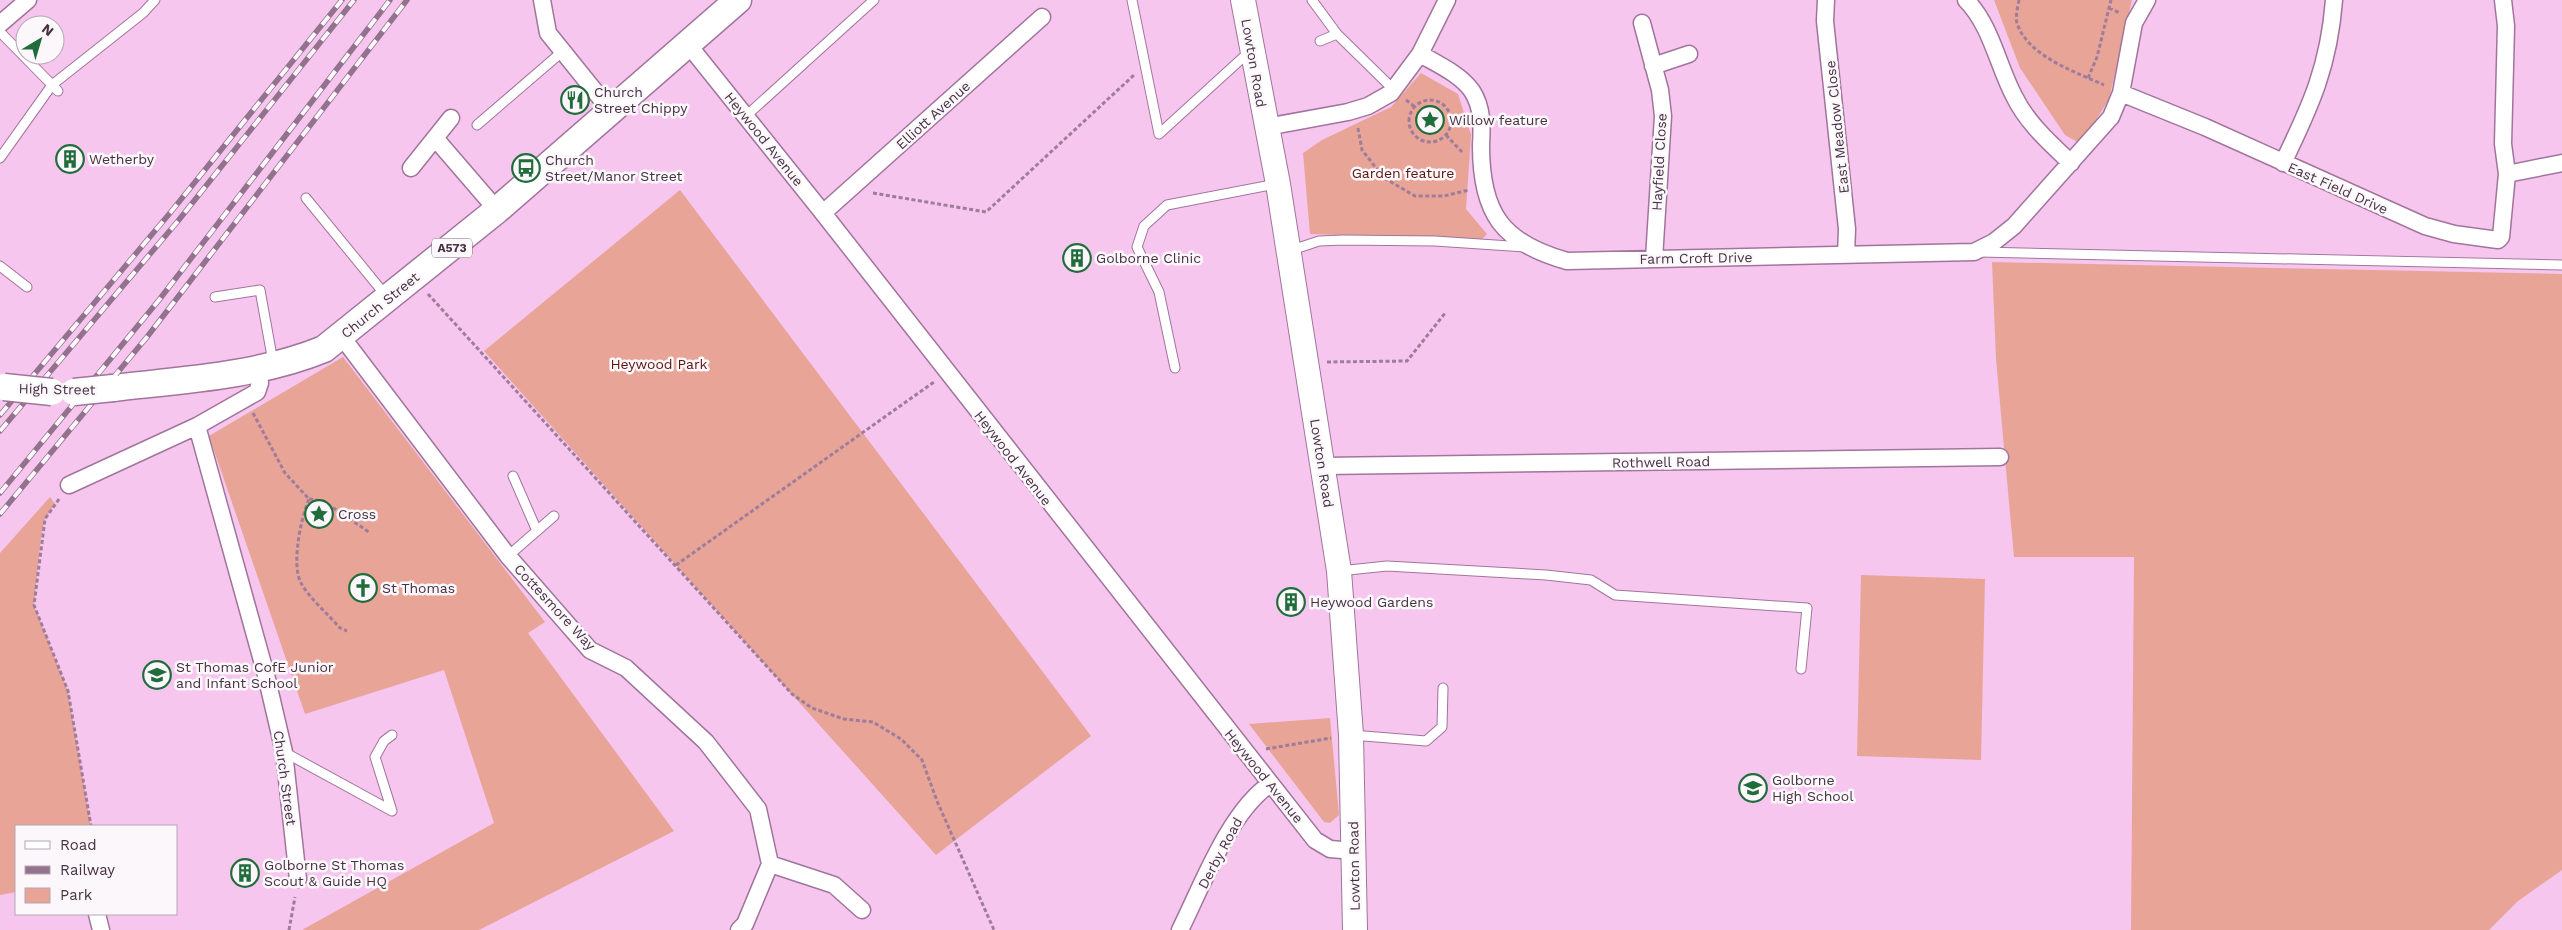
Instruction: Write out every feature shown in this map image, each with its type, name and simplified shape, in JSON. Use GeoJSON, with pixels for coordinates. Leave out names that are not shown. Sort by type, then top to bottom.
{"type":"FeatureCollection","features":[{"type":"Feature","properties":{"kind":"main road","name":"Church Street"},"geometry":{"type":"LineString","coordinates":[[113,388],[266,367],[304,357],[324,349],[342,337],[497,210],[738,0]]}},
{"type":"Feature","properties":{"kind":"main road","name":"Lowton Road"},"geometry":{"type":"LineString","coordinates":[[1243,0],[1278,184],[1339,571],[1352,734],[1355,930]]}},
{"type":"Feature","properties":{"kind":"main road","name":"High Street"},"geometry":{"type":"LineString","coordinates":[[2,387],[63,392],[113,388]]}},
{"type":"Feature","properties":{"kind":"street"},"geometry":{"type":"LineString","coordinates":[[0,24],[28,0]]}},
{"type":"Feature","properties":{"kind":"street"},"geometry":{"type":"LineString","coordinates":[[542,0],[548,33],[610,110]]}},
{"type":"Feature","properties":{"kind":"street"},"geometry":{"type":"LineString","coordinates":[[1266,127],[1368,106],[1394,90],[1420,54],[1448,0]]}},
{"type":"Feature","properties":{"kind":"street","name":"East Meadow Close"},"geometry":{"type":"LineString","coordinates":[[1826,0],[1825,21],[1848,229],[1846,255]]}},
{"type":"Feature","properties":{"kind":"street"},"geometry":{"type":"LineString","coordinates":[[1967,0],[1984,28],[2016,101],[2036,128],[2071,164]]}},
{"type":"Feature","properties":{"kind":"street","name":"Farm Croft Drive"},"geometry":{"type":"LineString","coordinates":[[1420,54],[1463,80],[1472,92],[1479,106],[1482,118],[1483,186],[1496,218],[1505,230],[1527,247],[1567,261],[1974,252],[1994,242],[2014,226],[2111,117],[2121,93],[2134,24],[2147,0]]}},
{"type":"Feature","properties":{"kind":"street"},"geometry":{"type":"LineString","coordinates":[[2283,163],[2323,72],[2331,33],[2334,0]]}},
{"type":"Feature","properties":{"kind":"street","name":"East Field Drive"},"geometry":{"type":"LineString","coordinates":[[2121,93],[2205,127],[2425,226],[2454,234],[2496,241],[2501,237],[2507,174],[2503,144],[2506,26],[2503,0]]}},
{"type":"Feature","properties":{"kind":"street","name":"Elliott Avenue"},"geometry":{"type":"LineString","coordinates":[[823,213],[1042,17]]}},
{"type":"Feature","properties":{"kind":"street","name":"Hayfield Close"},"geometry":{"type":"LineString","coordinates":[[1642,23],[1660,90],[1662,116],[1654,259]]}},
{"type":"Feature","properties":{"kind":"street","name":"Heywood Avenue"},"geometry":{"type":"LineString","coordinates":[[687,44],[823,213],[1315,840],[1330,849],[1354,851]]}},
{"type":"Feature","properties":{"kind":"street"},"geometry":{"type":"LineString","coordinates":[[1653,66],[1689,54]]}},
{"type":"Feature","properties":{"kind":"street"},"geometry":{"type":"LineString","coordinates":[[411,168],[451,118]]}},
{"type":"Feature","properties":{"kind":"street"},"geometry":{"type":"LineString","coordinates":[[435,138],[497,210]]}},
{"type":"Feature","properties":{"kind":"street"},"geometry":{"type":"LineString","coordinates":[[2507,174],[2562,163]]}},
{"type":"Feature","properties":{"kind":"street","name":"Cottesmore Way"},"geometry":{"type":"LineString","coordinates":[[342,337],[508,556],[590,650],[626,668],[706,742],[758,809],[770,864]]}},
{"type":"Feature","properties":{"kind":"street"},"geometry":{"type":"LineString","coordinates":[[69,485],[197,426],[246,399],[259,388],[266,367]]}},
{"type":"Feature","properties":{"kind":"street","name":"Church Street"},"geometry":{"type":"LineString","coordinates":[[197,426],[266,675],[284,752],[298,879]]}},
{"type":"Feature","properties":{"kind":"street","name":"Rothwell Road"},"geometry":{"type":"LineString","coordinates":[[1323,466],[2000,457]]}},
{"type":"Feature","properties":{"kind":"street","name":"Derby Road"},"geometry":{"type":"LineString","coordinates":[[1180,930],[1234,824],[1250,801],[1270,784]]}},
{"type":"Feature","properties":{"kind":"street"},"geometry":{"type":"LineString","coordinates":[[738,930],[745,924],[770,864],[834,885],[862,910]]}},
{"type":"Feature","properties":{"kind":"street"},"geometry":{"type":"LineString","coordinates":[[98,915],[101,930]]}},
{"type":"Feature","properties":{"kind":"lane"},"geometry":{"type":"LineString","coordinates":[[0,158],[55,88],[143,13],[155,0]]}},
{"type":"Feature","properties":{"kind":"lane"},"geometry":{"type":"LineString","coordinates":[[746,116],[874,0]]}},
{"type":"Feature","properties":{"kind":"lane"},"geometry":{"type":"LineString","coordinates":[[1132,0],[1160,134],[1251,50]]}},
{"type":"Feature","properties":{"kind":"lane"},"geometry":{"type":"LineString","coordinates":[[1312,0],[1337,34],[1394,90]]}},
{"type":"Feature","properties":{"kind":"lane"},"geometry":{"type":"LineString","coordinates":[[0,32],[55,88]]}},
{"type":"Feature","properties":{"kind":"lane"},"geometry":{"type":"LineString","coordinates":[[1320,41],[1337,34]]}},
{"type":"Feature","properties":{"kind":"lane"},"geometry":{"type":"LineString","coordinates":[[477,125],[563,52]]}},
{"type":"Feature","properties":{"kind":"lane"},"geometry":{"type":"LineString","coordinates":[[1175,368],[1158,292],[1137,247],[1144,226],[1168,204],[1278,184]]}},
{"type":"Feature","properties":{"kind":"lane"},"geometry":{"type":"LineString","coordinates":[[306,198],[389,299]]}},
{"type":"Feature","properties":{"kind":"lane"},"geometry":{"type":"LineString","coordinates":[[1288,252],[1318,241],[1343,240],[1435,241],[1527,247]]}},
{"type":"Feature","properties":{"kind":"lane"},"geometry":{"type":"LineString","coordinates":[[1974,252],[2562,265]]}},
{"type":"Feature","properties":{"kind":"lane"},"geometry":{"type":"LineString","coordinates":[[0,266],[27,287]]}},
{"type":"Feature","properties":{"kind":"lane"},"geometry":{"type":"LineString","coordinates":[[215,297],[260,290],[266,367]]}},
{"type":"Feature","properties":{"kind":"lane"},"geometry":{"type":"LineString","coordinates":[[513,476],[537,532]]}},
{"type":"Feature","properties":{"kind":"lane"},"geometry":{"type":"LineString","coordinates":[[508,556],[554,516]]}},
{"type":"Feature","properties":{"kind":"lane"},"geometry":{"type":"LineString","coordinates":[[1339,571],[1387,566],[1546,575],[1591,580],[1615,595],[1807,608],[1802,669]]}},
{"type":"Feature","properties":{"kind":"lane"},"geometry":{"type":"LineString","coordinates":[[1352,734],[1426,741],[1442,727],[1443,688]]}},
{"type":"Feature","properties":{"kind":"lane"},"geometry":{"type":"LineString","coordinates":[[284,752],[392,811],[375,757],[384,741],[392,735]]}},
{"type":"Feature","properties":{"kind":"path"},"geometry":{"type":"LineString","coordinates":[[2019,0],[2016,23],[2032,48],[2062,66],[2088,78],[2097,57],[2111,0]]}},
{"type":"Feature","properties":{"kind":"path"},"geometry":{"type":"LineString","coordinates":[[850,189],[986,212],[1145,64]]}},
{"type":"Feature","properties":{"kind":"path"},"geometry":{"type":"LineString","coordinates":[[1431,100],[1445,106],[1451,120],[1446,135],[1434,142],[1428,142],[1415,136],[1411,130],[1410,117],[1417,105],[1431,100]]}},
{"type":"Feature","properties":{"kind":"path"},"geometry":{"type":"LineString","coordinates":[[1354,110],[1362,150],[1384,178],[1415,196],[1444,196],[1483,186]]}},
{"type":"Feature","properties":{"kind":"path"},"geometry":{"type":"LineString","coordinates":[[414,279],[792,694],[812,708],[844,719],[873,722],[901,739],[922,760],[937,801],[994,930]]}},
{"type":"Feature","properties":{"kind":"path"},"geometry":{"type":"LineString","coordinates":[[1306,362],[1407,361],[1446,312]]}},
{"type":"Feature","properties":{"kind":"path"},"geometry":{"type":"LineString","coordinates":[[676,565],[947,373]]}},
{"type":"Feature","properties":{"kind":"path"},"geometry":{"type":"LineString","coordinates":[[246,399],[285,473],[309,499],[323,501],[369,532]]}},
{"type":"Feature","properties":{"kind":"path"},"geometry":{"type":"LineString","coordinates":[[69,485],[45,519],[34,605],[68,691],[91,825]]}},
{"type":"Feature","properties":{"kind":"path"},"geometry":{"type":"LineString","coordinates":[[309,499],[302,514],[298,561],[301,583],[340,628],[348,631]]}},
{"type":"Feature","properties":{"kind":"path"},"geometry":{"type":"LineString","coordinates":[[1245,753],[1352,734]]}},
{"type":"Feature","properties":{"kind":"path"},"geometry":{"type":"LineString","coordinates":[[289,930],[298,879]]}},
{"type":"Feature","properties":{"kind":"green space"},"geometry":{"type":"Polygon","coordinates":[[[1994,0],[2132,0],[2109,99],[2081,144],[2065,135],[2020,68],[1994,0]]]}},
{"type":"Feature","properties":{"kind":"green space","name":"Garden feature"},"geometry":{"type":"Polygon","coordinates":[[[1421,73],[1458,94],[1471,135],[1466,209],[1487,234],[1481,240],[1310,234],[1303,153],[1322,140],[1391,107],[1421,73]]]}},
{"type":"Feature","properties":{"kind":"green space","name":"Heywood Park"},"geometry":{"type":"Polygon","coordinates":[[[680,190],[1091,736],[936,855],[484,351],[680,190]]]}},
{"type":"Feature","properties":{"kind":"green space"},"geometry":{"type":"Polygon","coordinates":[[[1992,262],[2562,274],[2562,870],[2518,901],[2489,930],[2131,930],[2134,557],[2014,557],[1996,359],[1992,262]]]}},
{"type":"Feature","properties":{"kind":"green space"},"geometry":{"type":"Polygon","coordinates":[[[343,357],[545,622],[528,633],[674,831],[479,930],[302,930],[494,823],[444,670],[305,714],[209,436],[343,357]]]}},
{"type":"Feature","properties":{"kind":"green space"},"geometry":{"type":"Polygon","coordinates":[[[50,497],[55,504],[45,519],[41,536],[34,605],[68,691],[91,825],[15,825],[15,892],[0,895],[0,553],[50,497]]]}},
{"type":"Feature","properties":{"kind":"green space"},"geometry":{"type":"Polygon","coordinates":[[[1861,575],[1985,579],[1981,760],[1857,756],[1861,575]]]}},
{"type":"Feature","properties":{"kind":"green space"},"geometry":{"type":"Polygon","coordinates":[[[1330,718],[1339,815],[1330,823],[1324,822],[1249,724],[1330,718]]]}},
{"type":"Feature","properties":{"kind":"railway"},"geometry":{"type":"LineString","coordinates":[[0,415],[170,213],[342,0]]}},
{"type":"Feature","properties":{"kind":"railway"},"geometry":{"type":"LineString","coordinates":[[0,431],[178,221],[354,0]]}},
{"type":"Feature","properties":{"kind":"railway"},"geometry":{"type":"LineString","coordinates":[[0,493],[159,300],[390,0]]}},
{"type":"Feature","properties":{"kind":"railway"},"geometry":{"type":"LineString","coordinates":[[0,514],[147,337],[407,0]]}},
{"type":"Feature","properties":{"kind":"place","name":"Church Street Chippy"},"geometry":{"type":"Point","coordinates":[575,100]}},
{"type":"Feature","properties":{"kind":"place","name":"Willow feature"},"geometry":{"type":"Point","coordinates":[1430,120]}},
{"type":"Feature","properties":{"kind":"place","name":"Wetherby"},"geometry":{"type":"Point","coordinates":[70,159]}},
{"type":"Feature","properties":{"kind":"place","name":"Church Street/Manor Street"},"geometry":{"type":"Point","coordinates":[526,168]}},
{"type":"Feature","properties":{"kind":"place","name":"Golborne Clinic"},"geometry":{"type":"Point","coordinates":[1077,258]}},
{"type":"Feature","properties":{"kind":"place","name":"Cross"},"geometry":{"type":"Point","coordinates":[319,514]}},
{"type":"Feature","properties":{"kind":"place","name":"St Thomas"},"geometry":{"type":"Point","coordinates":[363,588]}},
{"type":"Feature","properties":{"kind":"place","name":"Heywood Gardens"},"geometry":{"type":"Point","coordinates":[1291,602]}},
{"type":"Feature","properties":{"kind":"place","name":"St Thomas CofE Junior and Infant School"},"geometry":{"type":"Point","coordinates":[157,675]}},
{"type":"Feature","properties":{"kind":"place","name":"Golborne High School"},"geometry":{"type":"Point","coordinates":[1753,788]}},
{"type":"Feature","properties":{"kind":"place","name":"Golborne St Thomas Scout & Guide HQ"},"geometry":{"type":"Point","coordinates":[245,873]}}]}
